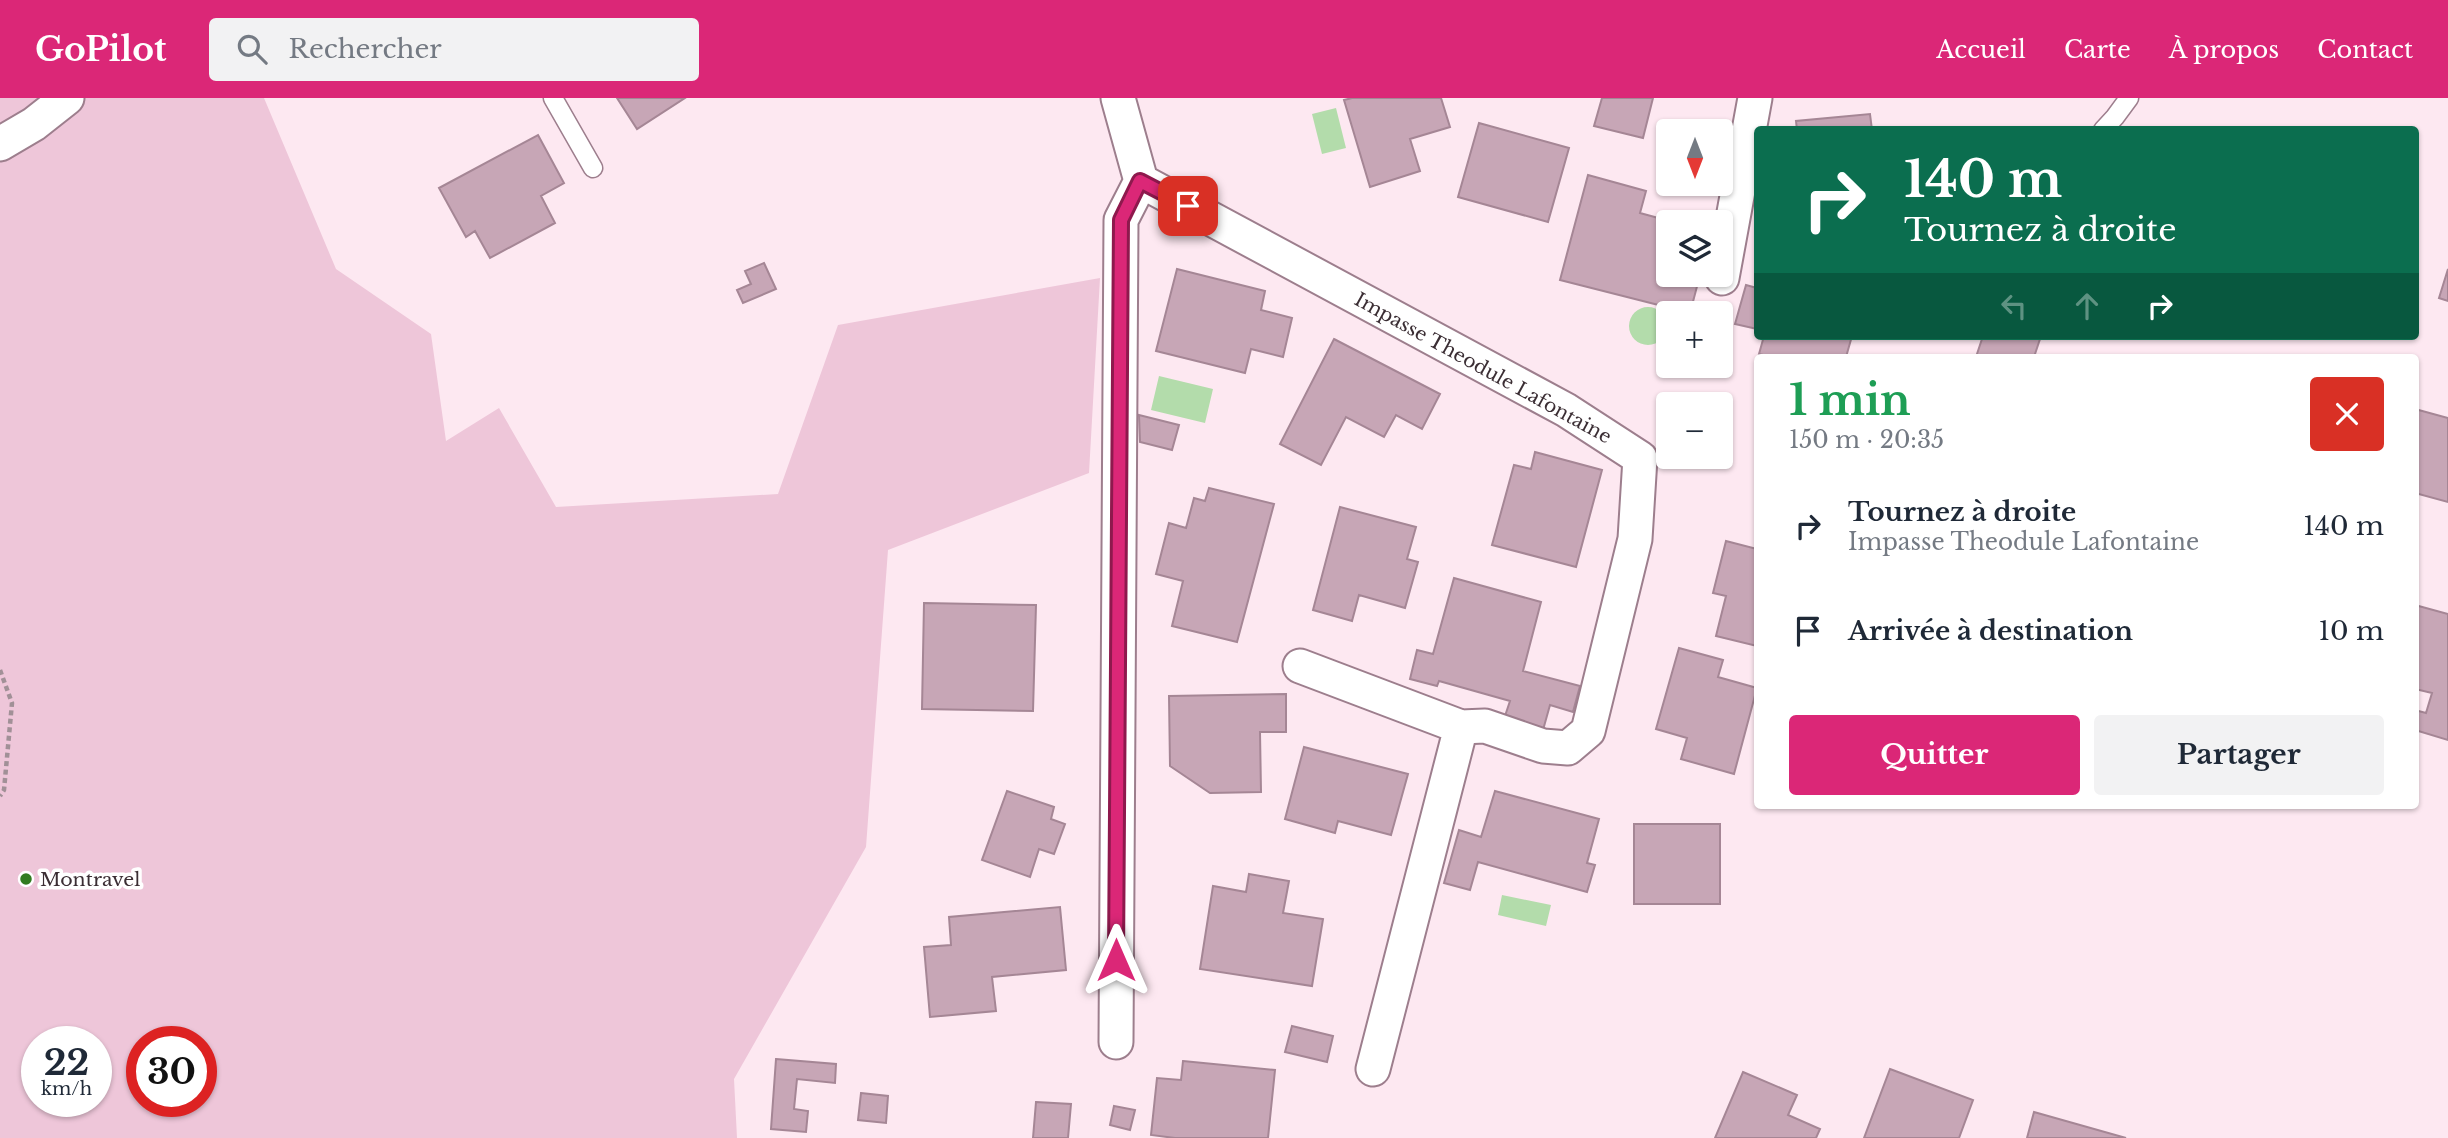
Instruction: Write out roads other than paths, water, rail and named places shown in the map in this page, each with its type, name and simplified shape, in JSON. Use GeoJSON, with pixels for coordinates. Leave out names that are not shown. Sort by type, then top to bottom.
{"type":"FeatureCollection","features":[{"type":"Feature","properties":{"kind":"street"},"geometry":{"type":"LineString","coordinates":[[0,144],[34,124],[67,98]]}},
{"type":"Feature","properties":{"kind":"street"},"geometry":{"type":"LineString","coordinates":[[1116,1042],[1121,220],[1140,181],[1118,98]]}},
{"type":"Feature","properties":{"kind":"street"},"geometry":{"type":"LineString","coordinates":[[1733,218],[1755,98]]}},
{"type":"Feature","properties":{"kind":"street","name":"Impasse Theodule Lafontaine"},"geometry":{"type":"LineString","coordinates":[[1140,181],[1566,410],[1640,458],[1635,539],[1588,731],[1568,748],[1543,746],[1485,726],[1461,727],[1300,666]]}},
{"type":"Feature","properties":{"kind":"street"},"geometry":{"type":"LineString","coordinates":[[1373,1069],[1461,727]]}},
{"type":"Feature","properties":{"kind":"lane"},"geometry":{"type":"LineString","coordinates":[[553,98],[593,168]]}},
{"type":"Feature","properties":{"kind":"lane"},"geometry":{"type":"LineString","coordinates":[[2107,126],[2129,98]]}},
{"type":"Feature","properties":{"kind":"place","name":"Montravel"},"geometry":{"type":"Point","coordinates":[26,879]}}]}
